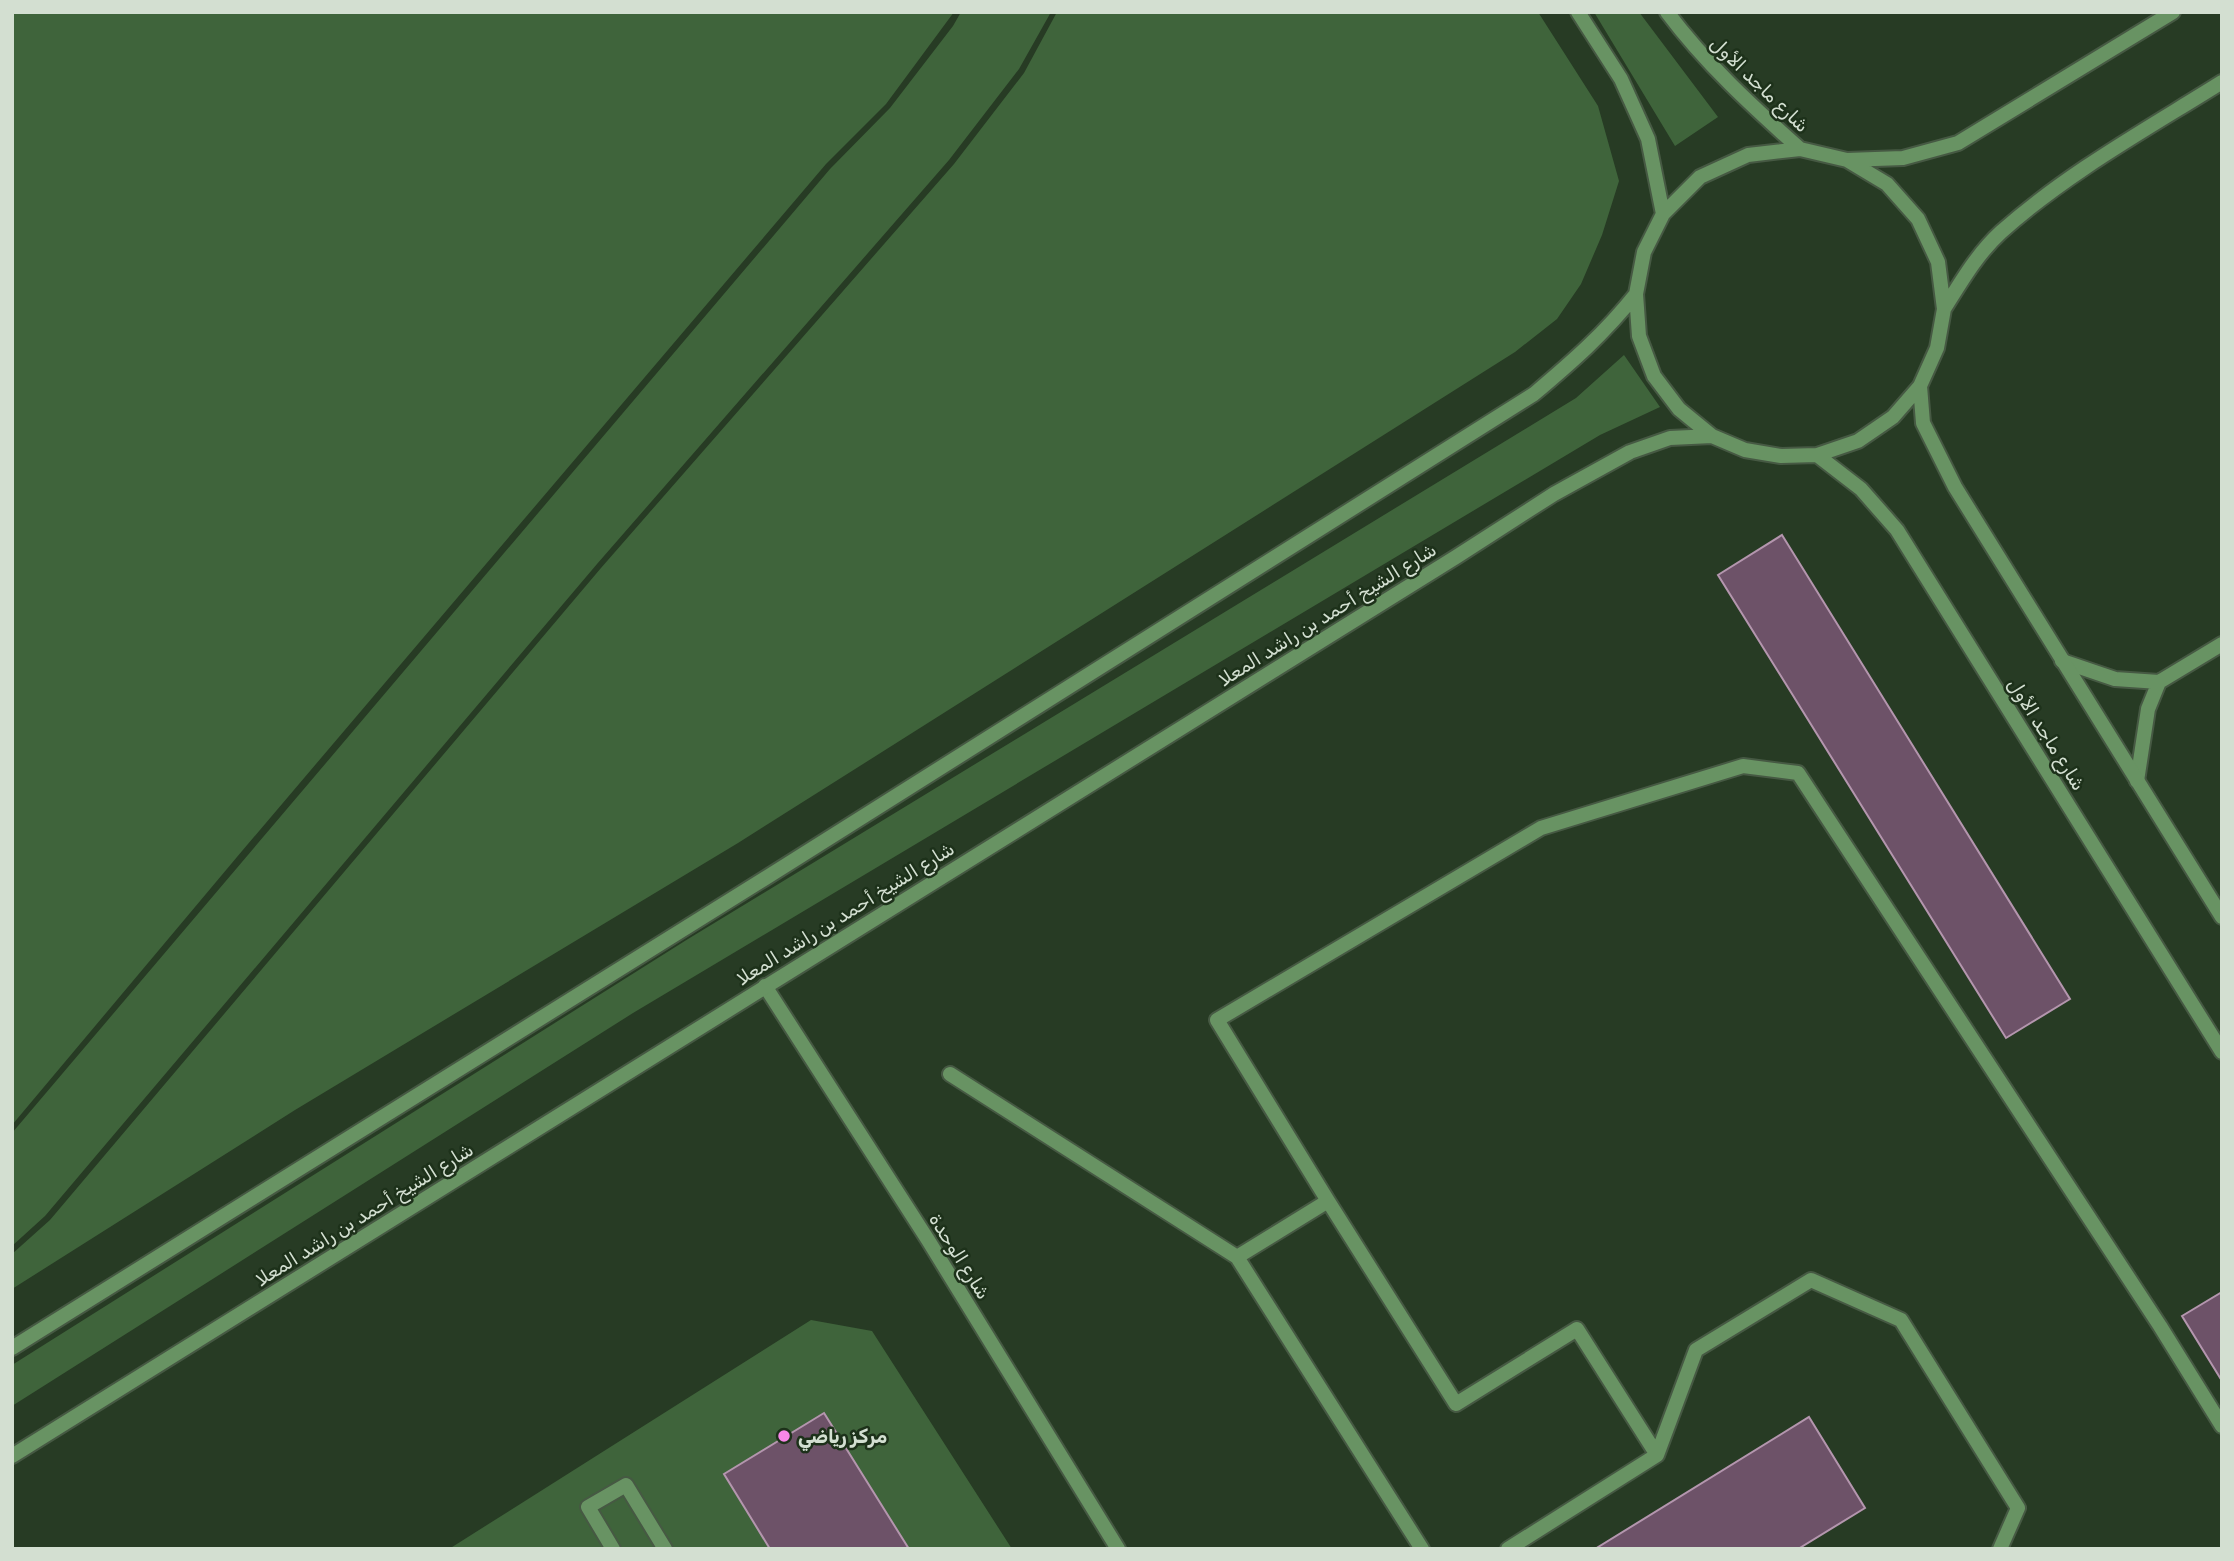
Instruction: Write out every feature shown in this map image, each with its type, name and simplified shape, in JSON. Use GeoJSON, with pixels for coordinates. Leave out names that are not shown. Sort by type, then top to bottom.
{"type":"FeatureCollection","features":[{"type":"Feature","properties":{"kind":"street"},"geometry":{"type":"LineString","coordinates":[[1578,12],[1621,79],[1648,139],[1663,214]]}},
{"type":"Feature","properties":{"kind":"street","name":"شارع ماجد الأول"},"geometry":{"type":"LineString","coordinates":[[1667,12],[1695,49],[1743,99],[1800,149]]}},
{"type":"Feature","properties":{"kind":"street"},"geometry":{"type":"LineString","coordinates":[[1847,160],[1887,184],[1919,219],[1938,262],[1944,309],[1937,348],[1920,386],[1893,418],[1858,441],[1817,455],[1781,456],[1745,450],[1712,436],[1679,409],[1654,376],[1639,336],[1636,294],[1644,252],[1663,214],[1700,177],[1748,155],[1800,149],[1847,160],[1903,158],[1958,143],[2173,12]]}},
{"type":"Feature","properties":{"kind":"street"},"geometry":{"type":"LineString","coordinates":[[1944,309],[1969,268],[2000,233],[2099,158],[2222,82]]}},
{"type":"Feature","properties":{"kind":"street"},"geometry":{"type":"LineString","coordinates":[[12,1348],[1534,394],[1584,352],[1636,294]]}},
{"type":"Feature","properties":{"kind":"street"},"geometry":{"type":"LineString","coordinates":[[1920,386],[1923,423],[1955,487],[2222,917]]}},
{"type":"Feature","properties":{"kind":"street","name":"شارع الشيخ أحمد بن راشد المعلا"},"geometry":{"type":"LineString","coordinates":[[12,1456],[1554,494],[1630,453],[1670,438],[1712,436]]}},
{"type":"Feature","properties":{"kind":"street","name":"شارع ماجد الأول"},"geometry":{"type":"LineString","coordinates":[[1817,455],[1861,489],[1897,530],[2222,1052]]}},
{"type":"Feature","properties":{"kind":"street"},"geometry":{"type":"LineString","coordinates":[[2062,661],[2115,679],[2159,682],[2222,644]]}},
{"type":"Feature","properties":{"kind":"street"},"geometry":{"type":"LineString","coordinates":[[2137,781],[2148,709],[2159,682]]}},
{"type":"Feature","properties":{"kind":"street"},"geometry":{"type":"LineString","coordinates":[[1657,1455],[1577,1329],[1456,1404],[1217,1020],[1541,828],[1743,766],[1798,772],[2160,1326],[2222,1426]]}},
{"type":"Feature","properties":{"kind":"street","name":"شارع الوحدة"},"geometry":{"type":"LineString","coordinates":[[765,986],[943,1264],[1118,1549]]}},
{"type":"Feature","properties":{"kind":"street"},"geometry":{"type":"LineString","coordinates":[[950,1074],[1237,1257],[1422,1549]]}},
{"type":"Feature","properties":{"kind":"street"},"geometry":{"type":"LineString","coordinates":[[1237,1257],[1328,1201]]}},
{"type":"Feature","properties":{"kind":"street"},"geometry":{"type":"LineString","coordinates":[[1508,1549],[1657,1455],[1696,1350],[1811,1280],[1901,1320],[2018,1508],[2000,1549]]}},
{"type":"Feature","properties":{"kind":"street"},"geometry":{"type":"LineString","coordinates":[[613,1549],[587,1507],[626,1485],[665,1549]]}},
{"type":"Feature","properties":{"kind":"green space"},"geometry":{"type":"Polygon","coordinates":[[[12,12],[954,12],[886,104],[826,164],[12,1125],[12,12]]]}},
{"type":"Feature","properties":{"kind":"green space"},"geometry":{"type":"Polygon","coordinates":[[[961,12],[1051,12],[1019,69],[949,160],[597,564],[45,1216],[12,1246],[12,1133],[830,169],[890,108],[961,12]]]}},
{"type":"Feature","properties":{"kind":"green space"},"geometry":{"type":"Polygon","coordinates":[[[1057,12],[1538,12],[1598,106],[1619,181],[1602,235],[1581,284],[1557,319],[1515,352],[738,843],[295,1110],[12,1289],[12,1254],[50,1220],[601,568],[954,164],[1024,73],[1057,12]]]}},
{"type":"Feature","properties":{"kind":"green space"},"geometry":{"type":"Polygon","coordinates":[[[1594,12],[1639,12],[1718,117],[1675,146],[1594,12]]]}},
{"type":"Feature","properties":{"kind":"green space"},"geometry":{"type":"Polygon","coordinates":[[[1624,355],[1660,407],[1600,435],[633,1013],[12,1406],[12,1365],[688,939],[1576,398],[1624,355]]]}},
{"type":"Feature","properties":{"kind":"green space","name":"مركز رياضي"},"geometry":{"type":"Polygon","coordinates":[[[811,1320],[872,1331],[1012,1549],[449,1549],[811,1320]]]}},
{"type":"Feature","properties":{"kind":"building"},"geometry":{"type":"Polygon","coordinates":[[[1782,535],[2070,999],[2006,1038],[1718,575],[1782,535]]]}},
{"type":"Feature","properties":{"kind":"building"},"geometry":{"type":"Polygon","coordinates":[[[2222,1292],[2222,1381],[2182,1316],[2222,1292]]]}},
{"type":"Feature","properties":{"kind":"building"},"geometry":{"type":"Polygon","coordinates":[[[824,1413],[909,1549],[770,1549],[724,1474],[824,1413]]]}},
{"type":"Feature","properties":{"kind":"building"},"geometry":{"type":"Polygon","coordinates":[[[1809,1417],[1865,1508],[1798,1549],[1595,1549],[1809,1417]]]}},
{"type":"Feature","properties":{"kind":"place","name":"مركز رياضي"},"geometry":{"type":"Point","coordinates":[784,1436]}}]}
